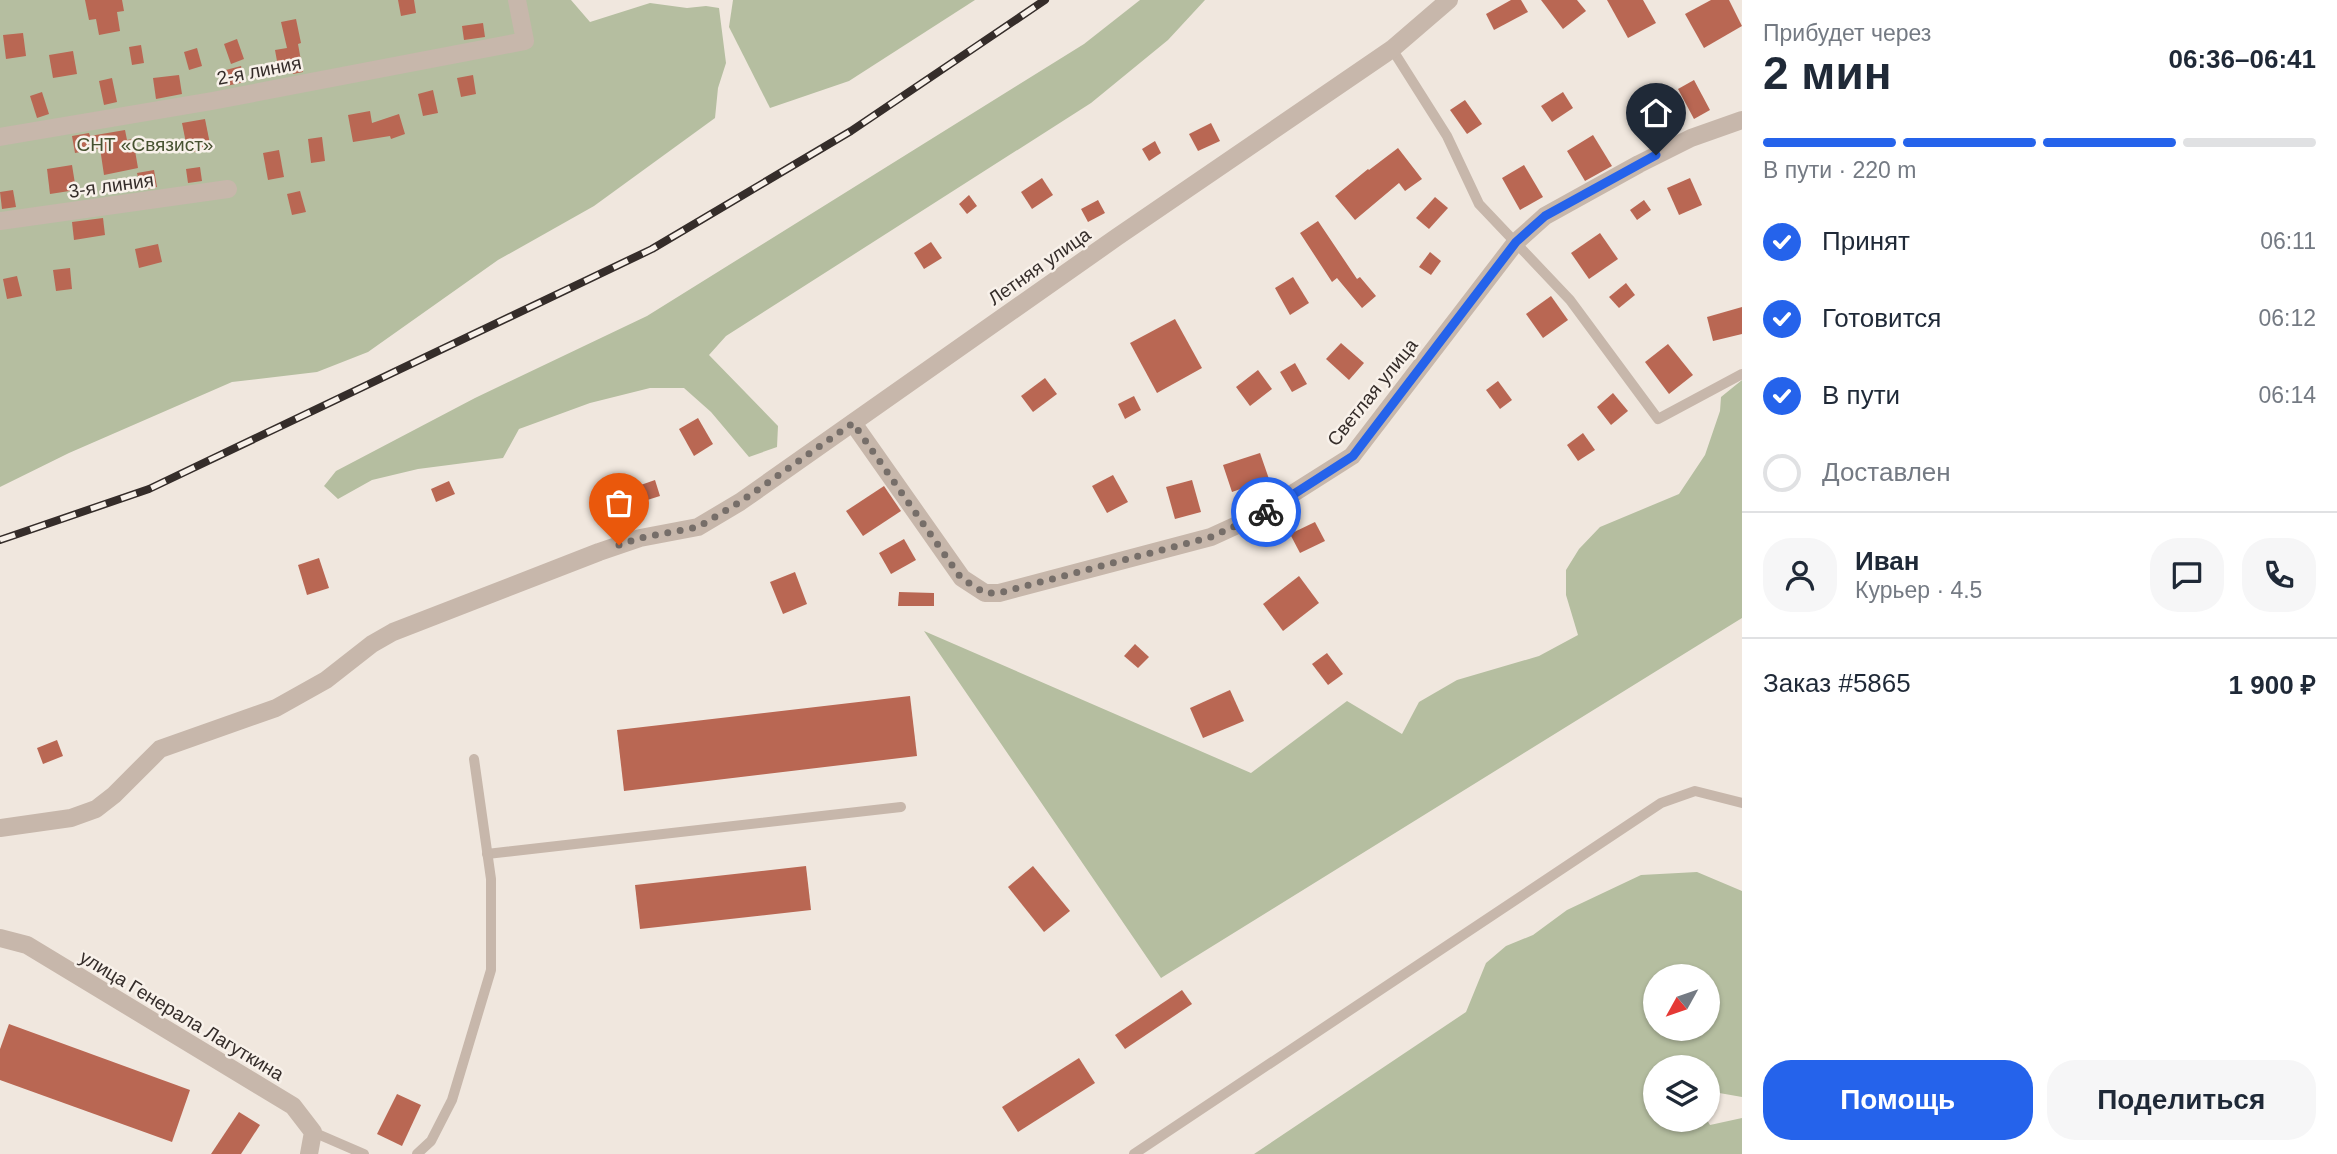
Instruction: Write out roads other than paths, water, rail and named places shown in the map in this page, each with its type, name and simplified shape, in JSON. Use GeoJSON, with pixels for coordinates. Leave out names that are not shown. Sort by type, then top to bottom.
{"type":"FeatureCollection","features":[{"type":"Feature","properties":{"kind":"street","name":"2-я линия"},"geometry":{"type":"LineString","coordinates":[[0,137],[212,101],[525,41],[517,0]]}},
{"type":"Feature","properties":{"kind":"street","name":"Летняя улица"},"geometry":{"type":"LineString","coordinates":[[0,828],[71,818],[96,809],[114,796],[160,749],[276,708],[326,680],[372,644],[394,632],[599,552],[640,538],[698,527],[740,502],[1117,237],[1392,49],[1449,0]]}},
{"type":"Feature","properties":{"kind":"street","name":"Светлая улица"},"geometry":{"type":"LineString","coordinates":[[853,423],[961,578],[985,593],[999,593],[1211,537],[1259,515],[1353,456],[1516,242],[1545,216],[1691,138],[1742,120]]}},
{"type":"Feature","properties":{"kind":"street","name":"3-я линия"},"geometry":{"type":"LineString","coordinates":[[0,221],[228,189]]}},
{"type":"Feature","properties":{"kind":"street","name":"улица Генерала Лагуткина"},"geometry":{"type":"LineString","coordinates":[[0,938],[27,945],[293,1107],[313,1132]]}},
{"type":"Feature","properties":{"kind":"street"},"geometry":{"type":"LineString","coordinates":[[309,1154],[313,1132]]}},
{"type":"Feature","properties":{"kind":"lane"},"geometry":{"type":"LineString","coordinates":[[1392,49],[1447,136],[1479,204],[1570,300],[1658,419],[1742,374]]}},
{"type":"Feature","properties":{"kind":"lane"},"geometry":{"type":"LineString","coordinates":[[417,1154],[431,1140],[452,1100],[491,970],[491,879],[474,759]]}},
{"type":"Feature","properties":{"kind":"lane"},"geometry":{"type":"LineString","coordinates":[[1134,1154],[1661,803],[1695,791],[1742,803]]}},
{"type":"Feature","properties":{"kind":"lane"},"geometry":{"type":"LineString","coordinates":[[487,854],[901,807]]}},
{"type":"Feature","properties":{"kind":"lane"},"geometry":{"type":"LineString","coordinates":[[313,1132],[364,1154]]}},
{"type":"Feature","properties":{"kind":"railway"},"geometry":{"type":"LineString","coordinates":[[0,540],[149,489],[652,249],[851,131],[1045,0]]}},
{"type":"Feature","properties":{"kind":"park label","name":"СНТ «Связист»"},"geometry":{"type":"Point","coordinates":[145,144]}}]}
